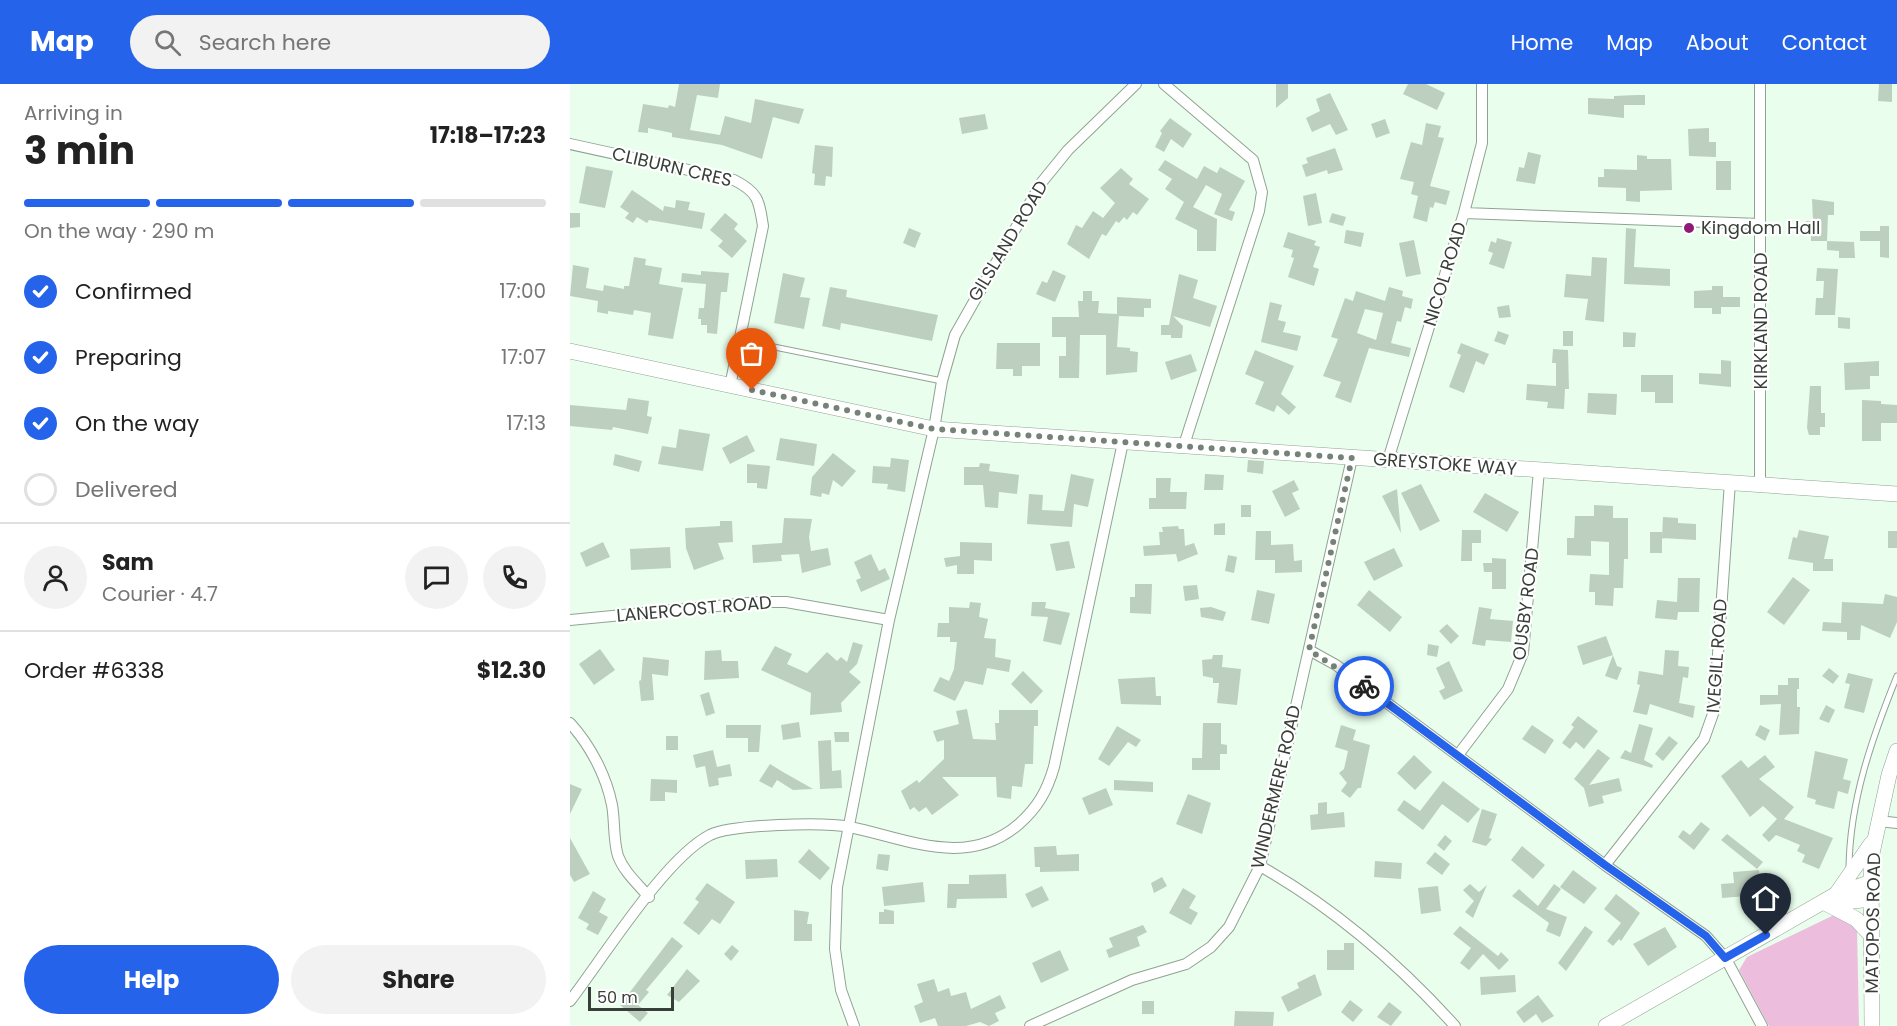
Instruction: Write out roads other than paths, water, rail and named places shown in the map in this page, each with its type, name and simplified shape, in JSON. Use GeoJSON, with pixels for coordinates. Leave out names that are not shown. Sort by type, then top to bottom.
{"type":"FeatureCollection","features":[{"type":"Feature","properties":{"kind":"street","name":"GILSLAND ROAD"},"geometry":{"type":"LineString","coordinates":[[854,1026],[841,990],[835,949],[834,918],[848,827],[889,620],[934,429],[942,381],[955,335],[966,311],[1042,182],[1068,150],[1136,84]]}},
{"type":"Feature","properties":{"kind":"street"},"geometry":{"type":"LineString","coordinates":[[1164,84],[1253,160],[1262,192],[1259,210],[1184,445]]}},
{"type":"Feature","properties":{"kind":"street","name":"NICOL ROAD"},"geometry":{"type":"LineString","coordinates":[[1388,460],[1464,213],[1482,143],[1482,84]]}},
{"type":"Feature","properties":{"kind":"street","name":"KIRKLAND ROAD"},"geometry":{"type":"LineString","coordinates":[[1760,84],[1760,485]]}},
{"type":"Feature","properties":{"kind":"street","name":"CLIBURN CRES"},"geometry":{"type":"LineString","coordinates":[[570,144],[734,180],[749,188],[760,201],[763,226],[730,386]]}},
{"type":"Feature","properties":{"kind":"street"},"geometry":{"type":"LineString","coordinates":[[1464,213],[1760,224]]}},
{"type":"Feature","properties":{"kind":"street","name":"GREYSTOKE WAY"},"geometry":{"type":"LineString","coordinates":[[570,351],[934,429],[1897,494]]}},
{"type":"Feature","properties":{"kind":"street"},"geometry":{"type":"LineString","coordinates":[[570,1001],[682,854],[705,838],[726,829],[741,826],[848,827],[916,845],[952,848],[980,846],[997,840],[1014,828],[1041,801],[1054,767],[1123,442]]}},
{"type":"Feature","properties":{"kind":"street","name":"WINDERMERE ROAD"},"geometry":{"type":"LineString","coordinates":[[1030,1026],[1132,980],[1186,964],[1211,947],[1229,927],[1260,866],[1352,458]]}},
{"type":"Feature","properties":{"kind":"street","name":"OUSBY ROAD"},"geometry":{"type":"LineString","coordinates":[[1458,755],[1508,689],[1523,653],[1539,470]]}},
{"type":"Feature","properties":{"kind":"street","name":"IVEGILL ROAD"},"geometry":{"type":"LineString","coordinates":[[1605,865],[1704,739],[1711,726],[1714,711],[1730,482]]}},
{"type":"Feature","properties":{"kind":"street","name":"LANERCOST ROAD"},"geometry":{"type":"LineString","coordinates":[[570,620],[759,602],[786,602],[889,620]]}},
{"type":"Feature","properties":{"kind":"street"},"geometry":{"type":"LineString","coordinates":[[1309,650],[1336,665],[1605,865],[1706,936],[1725,958],[1762,1026]]}},
{"type":"Feature","properties":{"kind":"street"},"geometry":{"type":"LineString","coordinates":[[570,723],[591,750],[602,774],[611,802],[619,857],[627,873],[649,897]]}},
{"type":"Feature","properties":{"kind":"street","name":"MATOPOS ROAD"},"geometry":{"type":"LineString","coordinates":[[1872,1026],[1871,882],[1877,829],[1893,776],[1897,751]]}},
{"type":"Feature","properties":{"kind":"street"},"geometry":{"type":"LineString","coordinates":[[1838,896],[1877,829],[1897,823]]}},
{"type":"Feature","properties":{"kind":"street"},"geometry":{"type":"LineString","coordinates":[[1260,866],[1298,888],[1363,935],[1455,1026]]}},
{"type":"Feature","properties":{"kind":"street"},"geometry":{"type":"LineString","coordinates":[[1606,1026],[1838,896],[1871,882]]}},
{"type":"Feature","properties":{"kind":"street"},"geometry":{"type":"LineString","coordinates":[[1838,896],[1870,899]]}},
{"type":"Feature","properties":{"kind":"street"},"geometry":{"type":"LineString","coordinates":[[1838,896],[1871,935]]}},
{"type":"Feature","properties":{"kind":"lane"},"geometry":{"type":"LineString","coordinates":[[740,340],[942,381]]}},
{"type":"Feature","properties":{"kind":"lane"},"geometry":{"type":"LineString","coordinates":[[1838,896],[1855,803],[1866,758],[1897,676]]}},
{"type":"Feature","properties":{"kind":"place","name":"Kingdom Hall"},"geometry":{"type":"Point","coordinates":[1689,228]}}]}
